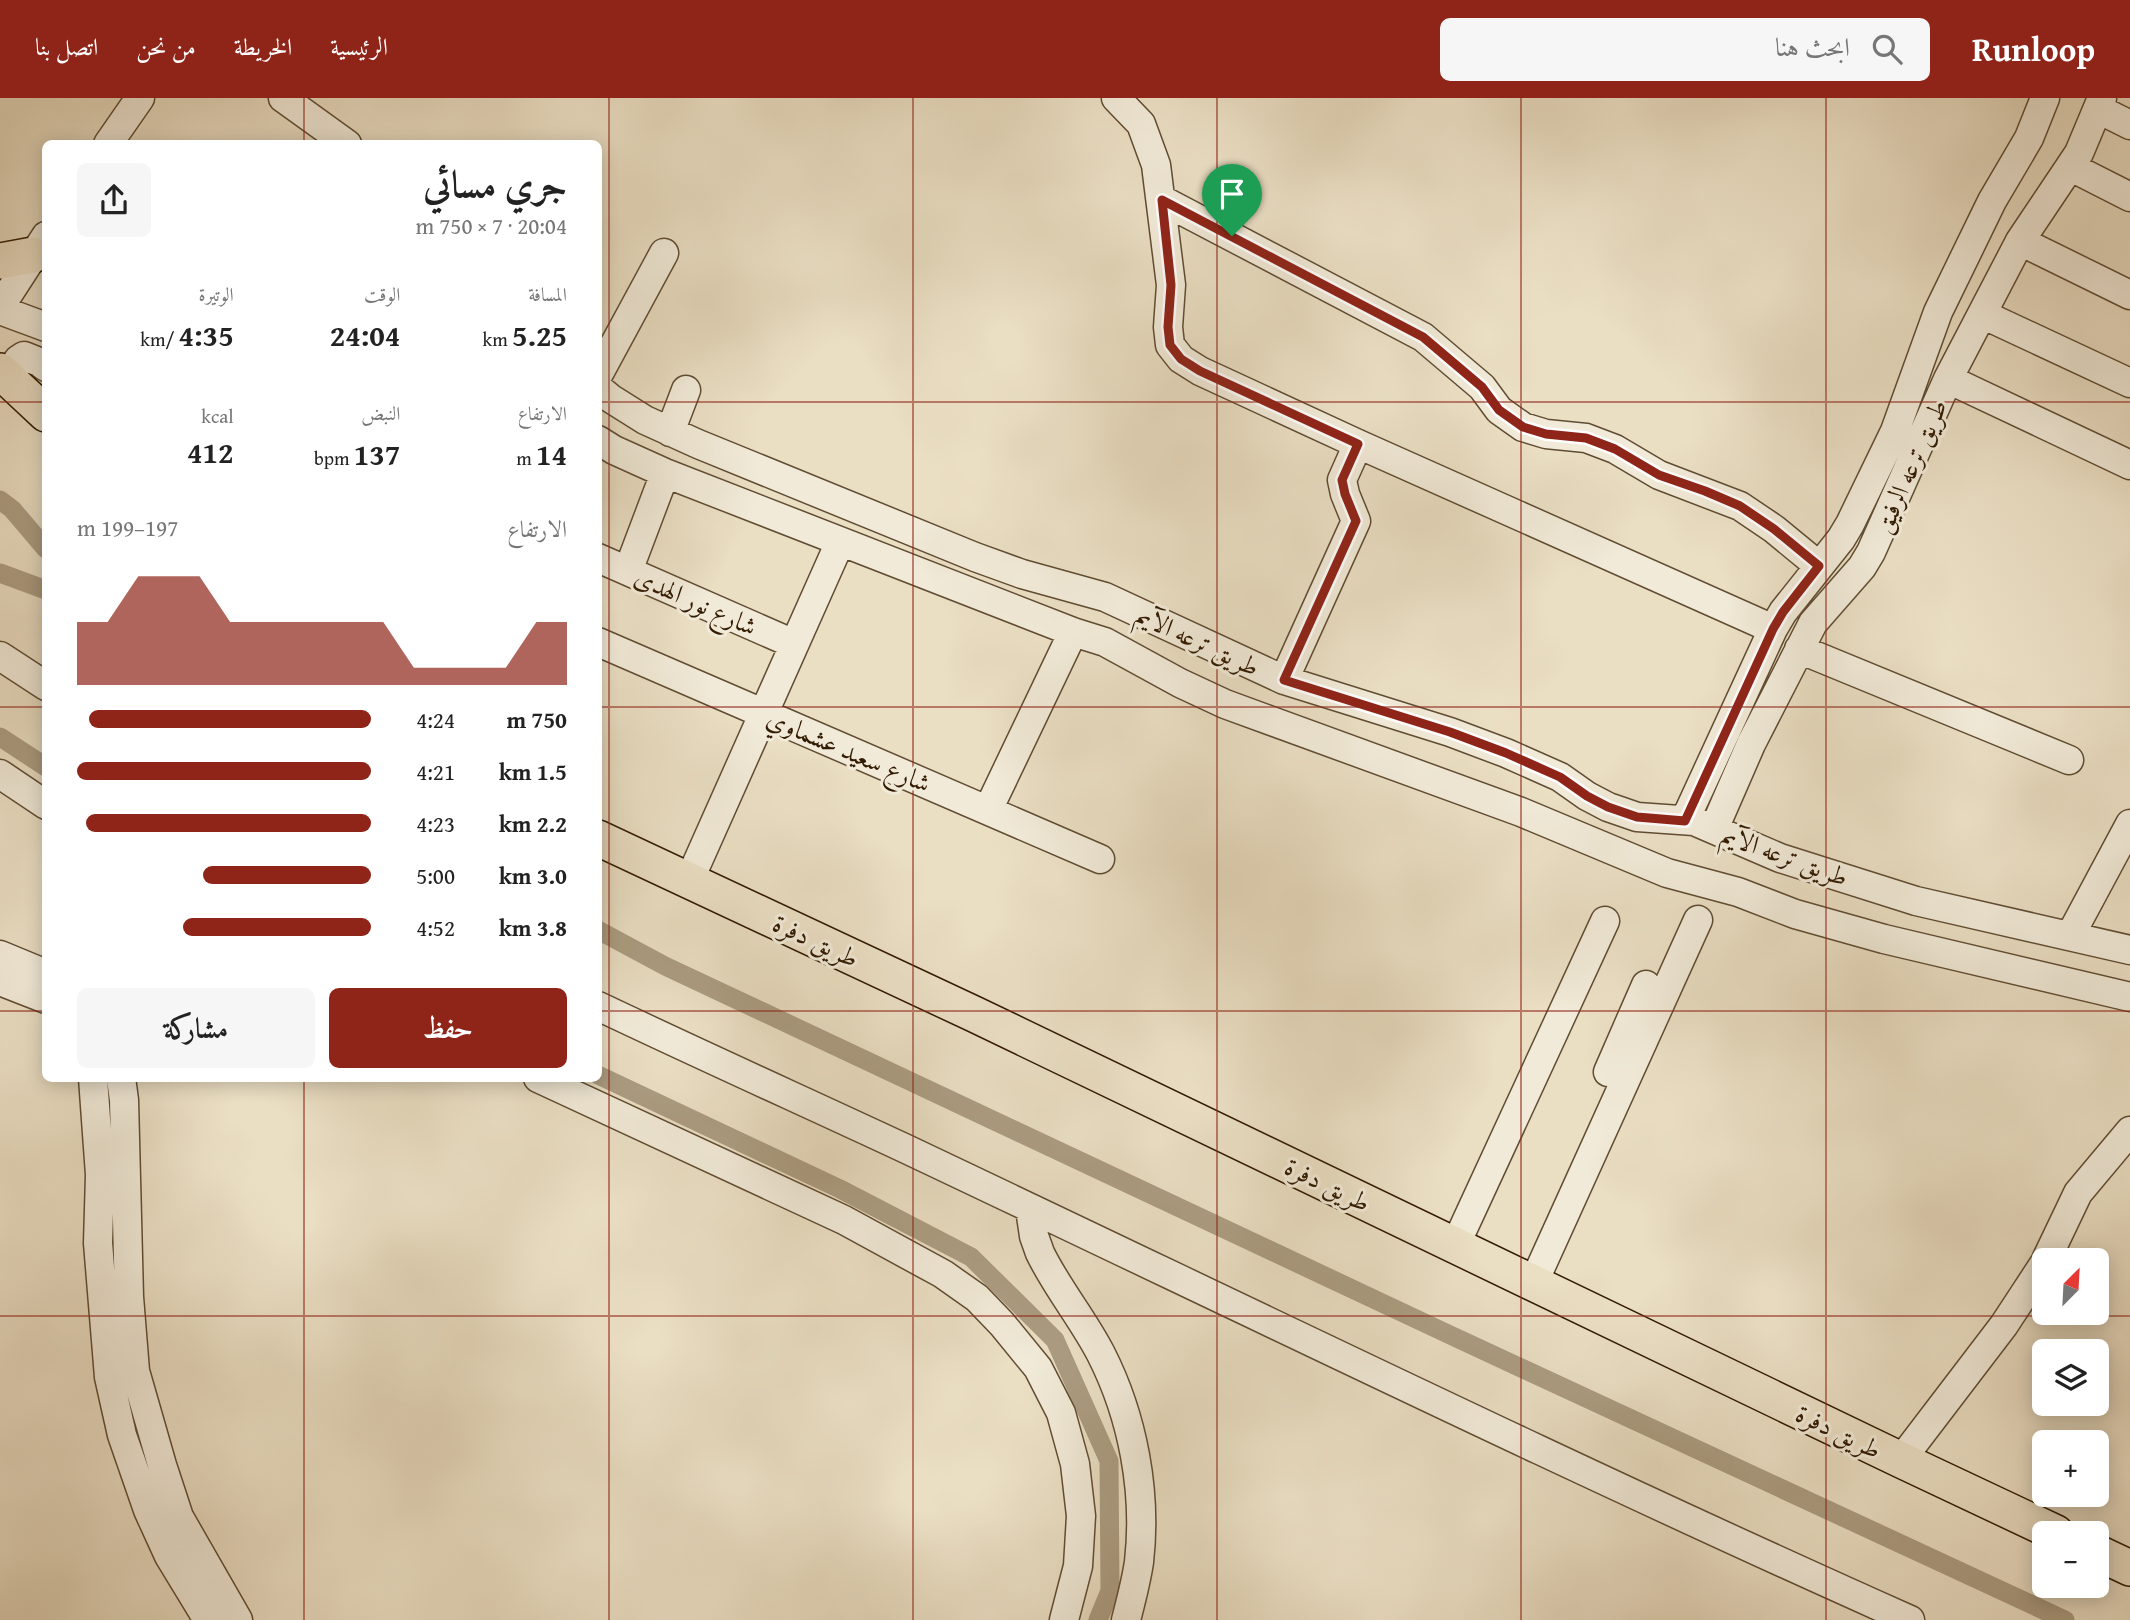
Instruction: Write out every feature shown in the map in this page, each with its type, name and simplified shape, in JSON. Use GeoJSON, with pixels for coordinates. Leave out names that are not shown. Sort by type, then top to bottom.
{"type":"FeatureCollection","features":[{"type":"Feature","properties":{"kind":"main road"},"geometry":{"type":"LineString","coordinates":[[4,375],[41,398]]}},
{"type":"Feature","properties":{"kind":"main road","name":"طريق دفرة"},"geometry":{"type":"LineString","coordinates":[[602,840],[974,1014],[2032,1522]]}},
{"type":"Feature","properties":{"kind":"main road"},"geometry":{"type":"LineString","coordinates":[[2109,1558],[2130,1568]]}},
{"type":"Feature","properties":{"kind":"street"},"geometry":{"type":"LineString","coordinates":[[113,140],[140,98]]}},
{"type":"Feature","properties":{"kind":"street"},"geometry":{"type":"LineString","coordinates":[[283,98],[338,140]]}},
{"type":"Feature","properties":{"kind":"street"},"geometry":{"type":"LineString","coordinates":[[1116,98],[1141,124],[1156,165],[1171,285],[1170,345],[1181,359],[1200,371],[1358,444],[1773,629]]}},
{"type":"Feature","properties":{"kind":"street","name":"طريق ترعه الرفيق"},"geometry":{"type":"LineString","coordinates":[[1685,821],[1773,629],[1850,524],[1895,431],[1938,312],[1992,201],[2029,138],[2045,98]]}},
{"type":"Feature","properties":{"kind":"street"},"geometry":{"type":"LineString","coordinates":[[2100,104],[2130,125]]}},
{"type":"Feature","properties":{"kind":"street","name":"طريق ترعه الرفيق"},"geometry":{"type":"LineString","coordinates":[[1714,829],[1751,744],[1799,649],[1813,623],[1867,560],[1948,379],[2020,242],[2071,167],[2100,104]]}},
{"type":"Feature","properties":{"kind":"street"},"geometry":{"type":"LineString","coordinates":[[2071,167],[2130,197]]}},
{"type":"Feature","properties":{"kind":"street"},"geometry":{"type":"LineString","coordinates":[[1162,200],[1423,337],[1482,387],[1499,410],[1523,427],[1546,434],[1586,438],[1615,449],[1659,475],[1740,506],[1774,529],[1819,566]]}},
{"type":"Feature","properties":{"kind":"street"},"geometry":{"type":"LineString","coordinates":[[2020,242],[2130,295]]}},
{"type":"Feature","properties":{"kind":"street"},"geometry":{"type":"LineString","coordinates":[[26,251],[0,308],[42,325]]}},
{"type":"Feature","properties":{"kind":"street"},"geometry":{"type":"LineString","coordinates":[[602,368],[664,253]]}},
{"type":"Feature","properties":{"kind":"street"},"geometry":{"type":"LineString","coordinates":[[1982,314],[2130,383]]}},
{"type":"Feature","properties":{"kind":"street"},"geometry":{"type":"LineString","coordinates":[[4,375],[24,356],[42,364]]}},
{"type":"Feature","properties":{"kind":"street"},"geometry":{"type":"LineString","coordinates":[[1948,379],[2130,465]]}},
{"type":"Feature","properties":{"kind":"street"},"geometry":{"type":"LineString","coordinates":[[670,432],[686,390]]}},
{"type":"Feature","properties":{"kind":"street","name":"طريق ترعه الآيم"},"geometry":{"type":"LineString","coordinates":[[602,391],[670,432],[975,557],[1022,574],[1105,597],[1284,680],[1450,732],[1495,749],[1560,777],[1587,796],[1616,810],[1637,817],[1694,821],[1780,858],[1916,901],[2130,949]]}},
{"type":"Feature","properties":{"kind":"street","name":"طريق ترعه الآيم"},"geometry":{"type":"LineString","coordinates":[[602,442],[665,474],[1105,642],[1225,704],[1521,812],[1667,873],[1738,892],[1795,914],[1884,940],[2130,997]]}},
{"type":"Feature","properties":{"kind":"street"},"geometry":{"type":"LineString","coordinates":[[1284,680],[1356,521],[1342,480],[1358,444]]}},
{"type":"Feature","properties":{"kind":"street"},"geometry":{"type":"LineString","coordinates":[[628,571],[665,474]]}},
{"type":"Feature","properties":{"kind":"street"},"geometry":{"type":"LineString","coordinates":[[689,881],[840,542]]}},
{"type":"Feature","properties":{"kind":"street","name":"شارع نور الهدى"},"geometry":{"type":"LineString","coordinates":[[602,560],[794,644]]}},
{"type":"Feature","properties":{"kind":"street"},"geometry":{"type":"LineString","coordinates":[[988,810],[1073,632]]}},
{"type":"Feature","properties":{"kind":"street","name":"شارع سعيد عشماوي"},"geometry":{"type":"LineString","coordinates":[[602,644],[1100,859]]}},
{"type":"Feature","properties":{"kind":"street"},"geometry":{"type":"LineString","coordinates":[[1799,649],[2069,760]]}},
{"type":"Feature","properties":{"kind":"street"},"geometry":{"type":"LineString","coordinates":[[0,656],[42,683]]}},
{"type":"Feature","properties":{"kind":"street"},"geometry":{"type":"LineString","coordinates":[[0,774],[42,803]]}},
{"type":"Feature","properties":{"kind":"street"},"geometry":{"type":"LineString","coordinates":[[2070,936],[2130,824]]}},
{"type":"Feature","properties":{"kind":"street"},"geometry":{"type":"LineString","coordinates":[[1527,1280],[1698,920]]}},
{"type":"Feature","properties":{"kind":"street"},"geometry":{"type":"LineString","coordinates":[[1455,1246],[1605,921]]}},
{"type":"Feature","properties":{"kind":"street"},"geometry":{"type":"LineString","coordinates":[[0,955],[42,972]]}},
{"type":"Feature","properties":{"kind":"street"},"geometry":{"type":"LineString","coordinates":[[0,981],[42,997]]}},
{"type":"Feature","properties":{"kind":"street"},"geometry":{"type":"LineString","coordinates":[[1527,1280],[1646,985]]}},
{"type":"Feature","properties":{"kind":"street"},"geometry":{"type":"LineString","coordinates":[[602,1008],[1512,1438],[1910,1620]]}},
{"type":"Feature","properties":{"kind":"street"},"geometry":{"type":"LineString","coordinates":[[93,1082],[100,1175],[98,1243],[109,1377],[122,1435],[148,1510],[169,1556],[208,1620]]}},
{"type":"Feature","properties":{"kind":"street"},"geometry":{"type":"LineString","coordinates":[[122,1082],[129,1297],[135,1371],[179,1517],[238,1620]]}},
{"type":"Feature","properties":{"kind":"street"},"geometry":{"type":"LineString","coordinates":[[547,1082],[844,1220],[943,1274],[977,1298],[1003,1324],[1038,1368],[1056,1402],[1075,1464],[1081,1517],[1078,1566],[1064,1620]]}},
{"type":"Feature","properties":{"kind":"street"},"geometry":{"type":"LineString","coordinates":[[2052,1248],[2078,1193],[2130,1132]]}},
{"type":"Feature","properties":{"kind":"street"},"geometry":{"type":"LineString","coordinates":[[1030,1209],[1040,1253],[1101,1355],[1120,1396],[1128,1424],[1140,1494],[1140,1529],[1139,1562],[1126,1620]]}},
{"type":"Feature","properties":{"kind":"street"},"geometry":{"type":"LineString","coordinates":[[1900,1460],[2004,1325],[2032,1282]]}},
{"type":"Feature","properties":{"kind":"waterway"},"geometry":{"type":"LineString","coordinates":[[0,500],[12,509],[42,544]]}},
{"type":"Feature","properties":{"kind":"waterway"},"geometry":{"type":"LineString","coordinates":[[0,573],[42,589]]}},
{"type":"Feature","properties":{"kind":"waterway"},"geometry":{"type":"LineString","coordinates":[[0,737],[42,764]]}},
{"type":"Feature","properties":{"kind":"waterway"},"geometry":{"type":"LineString","coordinates":[[602,932],[665,966],[2065,1620]]}},
{"type":"Feature","properties":{"kind":"waterway"},"geometry":{"type":"LineString","coordinates":[[602,1077],[840,1189],[971,1257],[1055,1340],[1109,1461],[1110,1591],[1098,1620]]}},
{"type":"Feature","properties":{"kind":"route"},"geometry":{"type":"LineString","coordinates":[[1162,200],[1232,236],[1431,342],[1482,387],[1499,410],[1523,427],[1546,434],[1586,438],[1615,449],[1659,475],[1740,506],[1774,529],[1819,566],[1773,629],[1685,821],[1637,817],[1608,807],[1560,777],[1506,753],[1450,732],[1284,680],[1356,521],[1342,480],[1358,444],[1200,371],[1181,359],[1170,345],[1168,327],[1171,285],[1162,200]]}}]}
